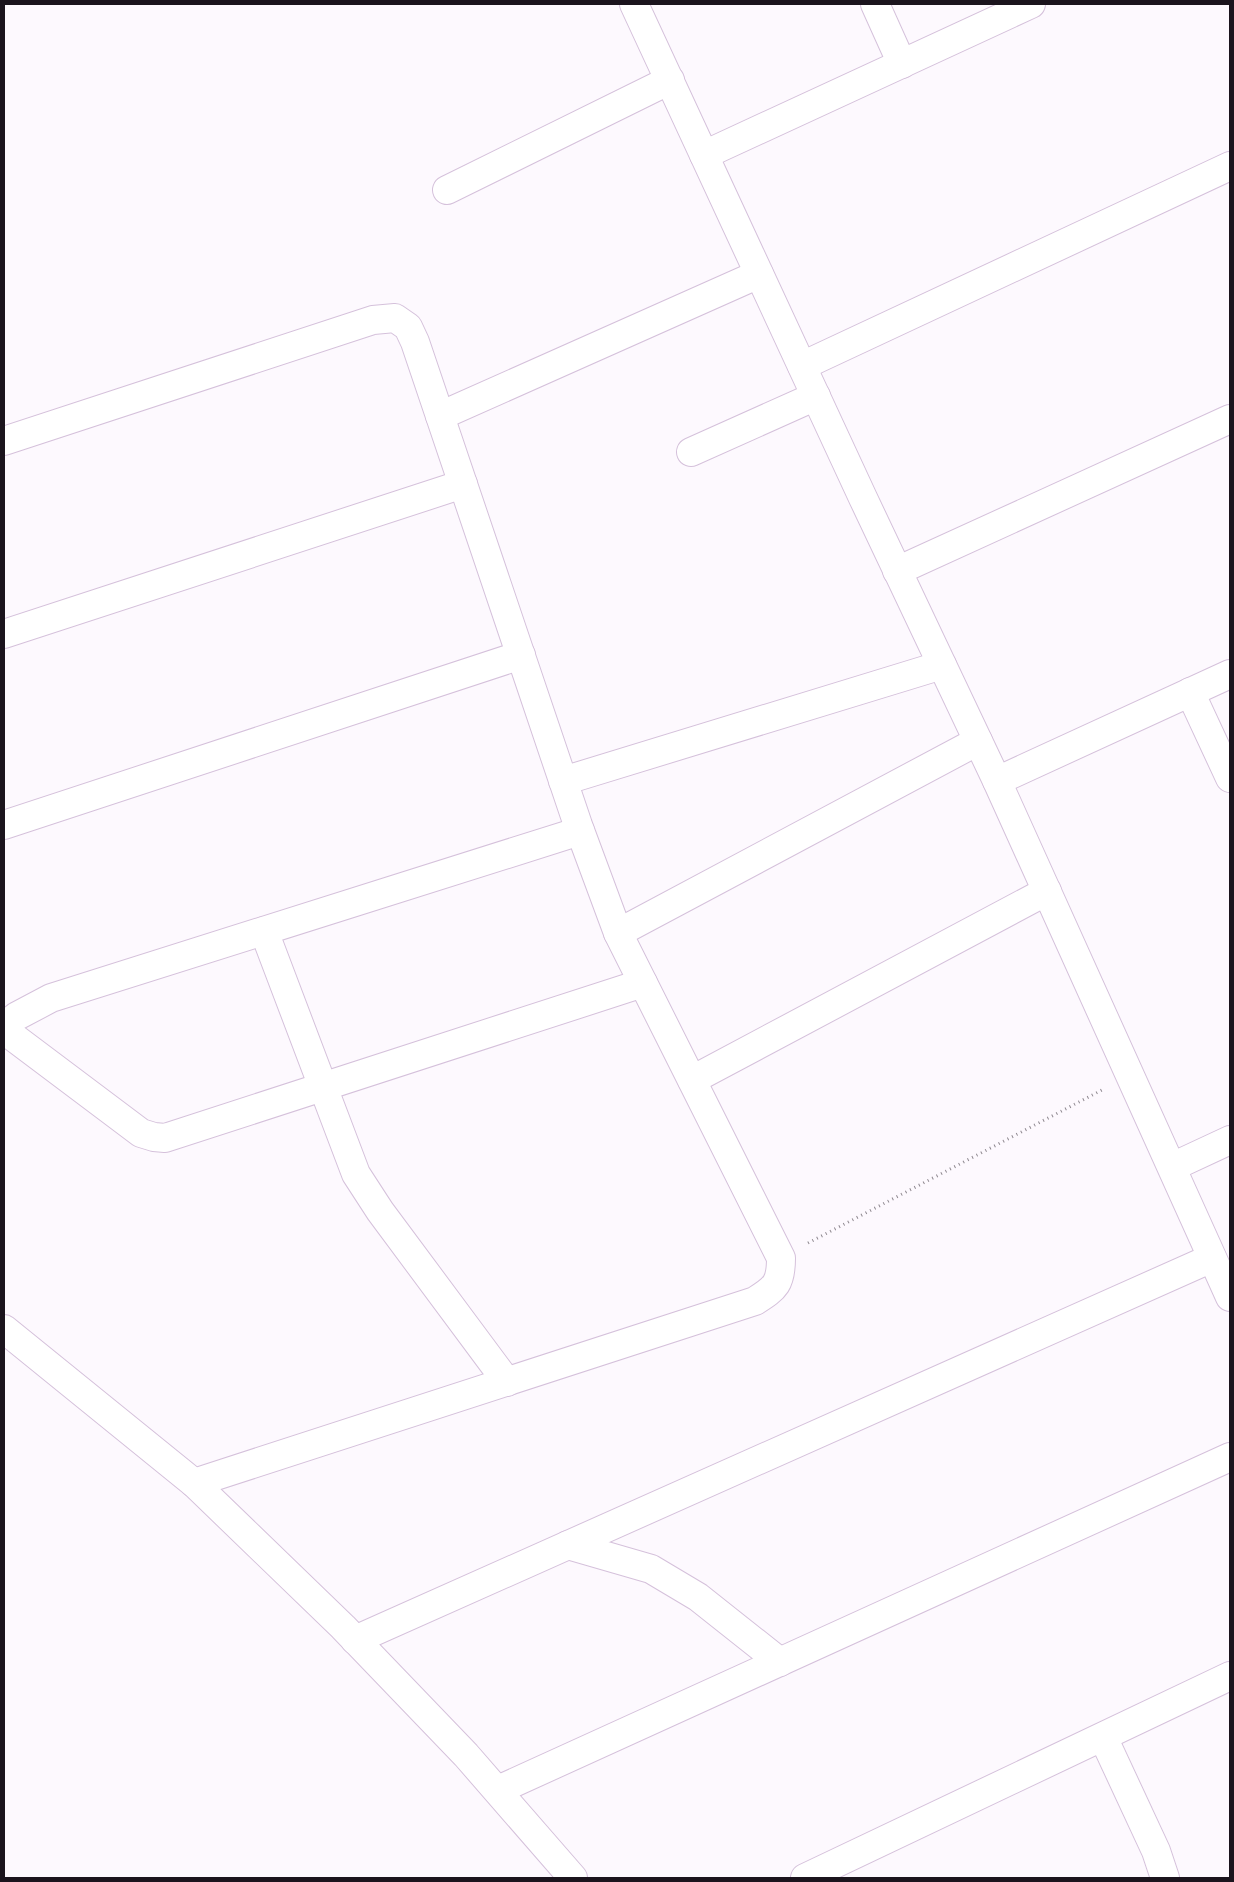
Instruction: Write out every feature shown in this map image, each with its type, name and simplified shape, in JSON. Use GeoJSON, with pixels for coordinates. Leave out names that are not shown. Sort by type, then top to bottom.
{"type":"FeatureCollection","features":[{"type":"Feature","properties":{"kind":"street"},"geometry":{"type":"LineString","coordinates":[[634,4],[897,571],[997,781],[1230,1297]]}},
{"type":"Feature","properties":{"kind":"street"},"geometry":{"type":"LineString","coordinates":[[875,4],[902,64]]}},
{"type":"Feature","properties":{"kind":"street"},"geometry":{"type":"LineString","coordinates":[[704,155],[1031,4]]}},
{"type":"Feature","properties":{"kind":"street"},"geometry":{"type":"LineString","coordinates":[[447,190],[670,80]]}},
{"type":"Feature","properties":{"kind":"street"},"geometry":{"type":"LineString","coordinates":[[802,366],[1230,166]]}},
{"type":"Feature","properties":{"kind":"street"},"geometry":{"type":"LineString","coordinates":[[440,416],[759,274]]}},
{"type":"Feature","properties":{"kind":"street"},"geometry":{"type":"LineString","coordinates":[[4,441],[373,320],[395,318],[408,327],[416,342],[580,831],[618,932],[781,1258],[781,1274],[777,1283],[767,1294],[755,1301],[194,1483]]}},
{"type":"Feature","properties":{"kind":"street"},"geometry":{"type":"LineString","coordinates":[[691,452],[816,396]]}},
{"type":"Feature","properties":{"kind":"street"},"geometry":{"type":"LineString","coordinates":[[897,571],[1230,419]]}},
{"type":"Feature","properties":{"kind":"street"},"geometry":{"type":"LineString","coordinates":[[4,634],[463,484]]}},
{"type":"Feature","properties":{"kind":"street"},"geometry":{"type":"LineString","coordinates":[[4,825],[520,655]]}},
{"type":"Feature","properties":{"kind":"street"},"geometry":{"type":"LineString","coordinates":[[563,781],[942,665]]}},
{"type":"Feature","properties":{"kind":"street"},"geometry":{"type":"LineString","coordinates":[[997,781],[1230,674]]}},
{"type":"Feature","properties":{"kind":"street"},"geometry":{"type":"LineString","coordinates":[[1190,692],[1230,778]]}},
{"type":"Feature","properties":{"kind":"street"},"geometry":{"type":"LineString","coordinates":[[618,932],[978,741]]}},
{"type":"Feature","properties":{"kind":"street"},"geometry":{"type":"LineString","coordinates":[[4,1026],[17,1016],[51,998],[580,831]]}},
{"type":"Feature","properties":{"kind":"street"},"geometry":{"type":"LineString","coordinates":[[692,1080],[1047,891]]}},
{"type":"Feature","properties":{"kind":"street"},"geometry":{"type":"LineString","coordinates":[[264,931],[356,1174],[380,1212],[507,1382]]}},
{"type":"Feature","properties":{"kind":"street"},"geometry":{"type":"LineString","coordinates":[[4,1030],[141,1133],[165,1138],[644,983]]}},
{"type":"Feature","properties":{"kind":"street"},"geometry":{"type":"LineString","coordinates":[[1172,1168],[1230,1140]]}},
{"type":"Feature","properties":{"kind":"street"},"geometry":{"type":"LineString","coordinates":[[355,1640],[1212,1258]]}},
{"type":"Feature","properties":{"kind":"street"},"geometry":{"type":"LineString","coordinates":[[4,1329],[194,1483],[355,1640],[466,1754],[573,1878]]}},
{"type":"Feature","properties":{"kind":"street"},"geometry":{"type":"LineString","coordinates":[[498,1790],[1230,1457]]}},
{"type":"Feature","properties":{"kind":"street"},"geometry":{"type":"LineString","coordinates":[[568,1545],[651,1570],[698,1597],[780,1662]]}},
{"type":"Feature","properties":{"kind":"street"},"geometry":{"type":"LineString","coordinates":[[805,1878],[1230,1676]]}},
{"type":"Feature","properties":{"kind":"street"},"geometry":{"type":"LineString","coordinates":[[1102,1737],[1156,1851],[1165,1878]]}},
{"type":"Feature","properties":{"kind":"path"},"geometry":{"type":"LineString","coordinates":[[781,1258],[1130,1075]]}}]}
